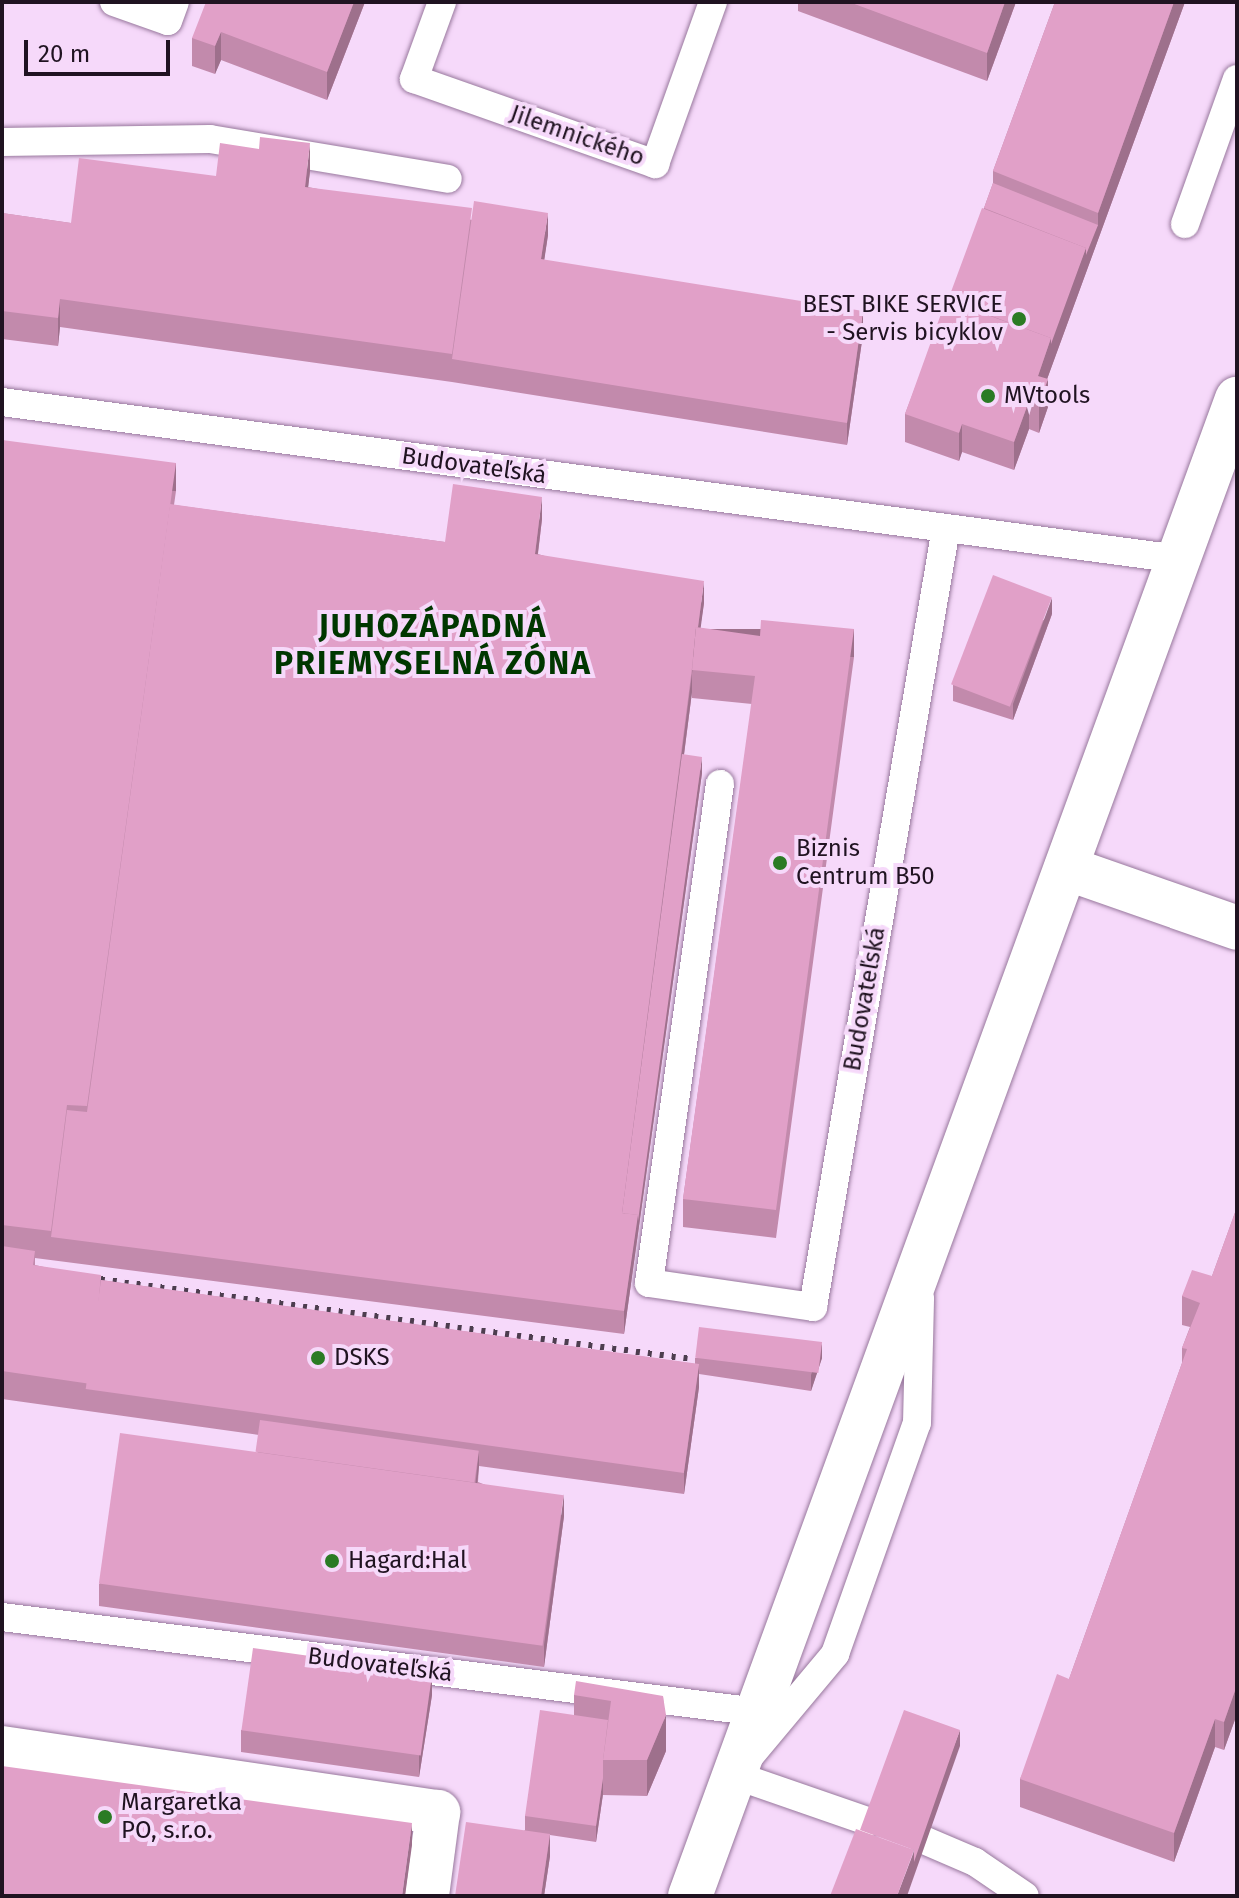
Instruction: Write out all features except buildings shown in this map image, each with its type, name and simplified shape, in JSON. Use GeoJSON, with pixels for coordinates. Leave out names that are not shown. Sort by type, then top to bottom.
{"type":"FeatureCollection","features":[{"type":"Feature","properties":{"kind":"street"},"geometry":{"type":"LineString","coordinates":[[690,1896],[1237,399]]}},
{"type":"Feature","properties":{"kind":"street"},"geometry":{"type":"LineString","coordinates":[[1066,868],[1237,928]]}},
{"type":"Feature","properties":{"kind":"street"},"geometry":{"type":"LineString","coordinates":[[2,1748],[438,1812],[427,1896]]}},
{"type":"Feature","properties":{"kind":"lane"},"geometry":{"type":"LineString","coordinates":[[114,2],[168,21],[175,2]]}},
{"type":"Feature","properties":{"kind":"lane","name":"Jilemnického"},"geometry":{"type":"LineString","coordinates":[[442,2],[414,79],[655,164],[713,2]]}},
{"type":"Feature","properties":{"kind":"lane"},"geometry":{"type":"LineString","coordinates":[[1185,224],[1237,79]]}},
{"type":"Feature","properties":{"kind":"lane"},"geometry":{"type":"LineString","coordinates":[[2,142],[210,139],[448,179]]}},
{"type":"Feature","properties":{"kind":"lane","name":"Budovateľská"},"geometry":{"type":"LineString","coordinates":[[2,402],[1178,559]]}},
{"type":"Feature","properties":{"kind":"lane","name":"Budovateľská"},"geometry":{"type":"LineString","coordinates":[[720,784],[649,1283],[813,1307],[946,528]]}},
{"type":"Feature","properties":{"kind":"lane"},"geometry":{"type":"LineString","coordinates":[[870,1822],[734,1775],[835,1654],[917,1423],[920,1267]]}},
{"type":"Feature","properties":{"kind":"lane","name":"Budovateľská"},"geometry":{"type":"LineString","coordinates":[[2,1617],[758,1712]]}},
{"type":"Feature","properties":{"kind":"lane"},"geometry":{"type":"LineString","coordinates":[[926,1841],[975,1862],[1025,1896]]}},
{"type":"Feature","properties":{"kind":"railway"},"geometry":{"type":"LineString","coordinates":[[77,1276],[691,1359]]}},
{"type":"Feature","properties":{"kind":"place","name":"BEST BIKE SERVICE - Servis bicyklov"},"geometry":{"type":"Point","coordinates":[1019,319]}},
{"type":"Feature","properties":{"kind":"place","name":"MVtools"},"geometry":{"type":"Point","coordinates":[988,396]}},
{"type":"Feature","properties":{"kind":"place","name":"Biznis Centrum B50"},"geometry":{"type":"Point","coordinates":[780,863]}},
{"type":"Feature","properties":{"kind":"place","name":"DSKS"},"geometry":{"type":"Point","coordinates":[318,1358]}},
{"type":"Feature","properties":{"kind":"place","name":"Hagard:Hal"},"geometry":{"type":"Point","coordinates":[332,1561]}},
{"type":"Feature","properties":{"kind":"place","name":"Margaretka PO, s.r.o."},"geometry":{"type":"Point","coordinates":[105,1817]}},
{"type":"Feature","properties":{"kind":"district","name":"JUHOZÁPADNÁ PRIEMYSELNÁ ZÓNA"},"geometry":{"type":"Point","coordinates":[433,646]}}]}
